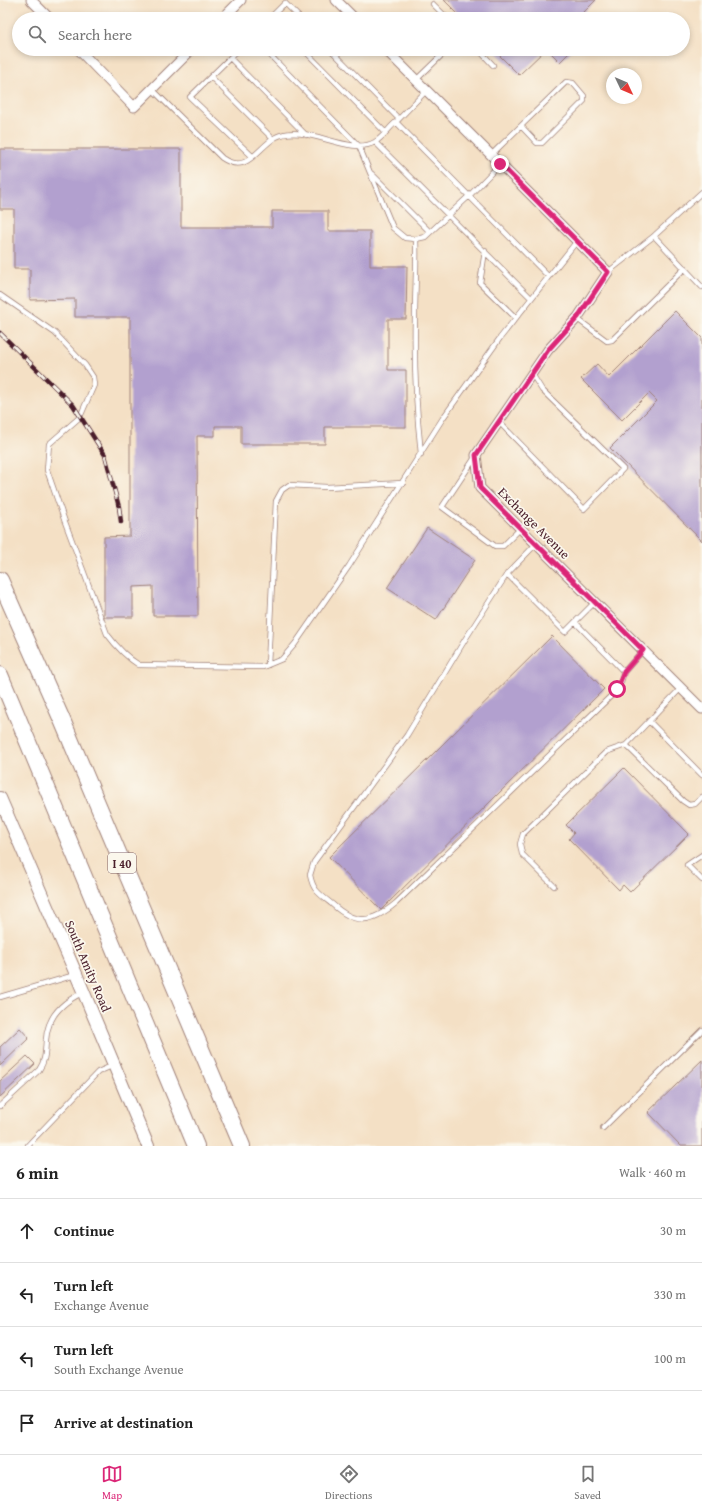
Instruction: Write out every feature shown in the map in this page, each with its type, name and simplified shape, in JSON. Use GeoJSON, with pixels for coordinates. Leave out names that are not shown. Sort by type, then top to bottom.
{"type":"FeatureCollection","features":[{"type":"Feature","properties":{"kind":"highway","name":"I 40"},"geometry":{"type":"LineString","coordinates":[[0,580],[62,720],[242,1146]]}},
{"type":"Feature","properties":{"kind":"highway"},"geometry":{"type":"LineString","coordinates":[[0,675],[196,1146]]}},
{"type":"Feature","properties":{"kind":"main road","name":"South Amity Road"},"geometry":{"type":"LineString","coordinates":[[0,798],[84,992],[148,1146]]}},
{"type":"Feature","properties":{"kind":"street"},"geometry":{"type":"LineString","coordinates":[[31,0],[43,12]]}},
{"type":"Feature","properties":{"kind":"street"},"geometry":{"type":"LineString","coordinates":[[229,12],[242,0]]}},
{"type":"Feature","properties":{"kind":"street"},"geometry":{"type":"LineString","coordinates":[[336,0],[348,12]]}},
{"type":"Feature","properties":{"kind":"street"},"geometry":{"type":"LineString","coordinates":[[85,56],[134,107],[185,56]]}},
{"type":"Feature","properties":{"kind":"street"},"geometry":{"type":"LineString","coordinates":[[392,56],[608,272],[576,318],[548,350],[476,455]]}},
{"type":"Feature","properties":{"kind":"street","name":"Exchange Avenue"},"geometry":{"type":"LineString","coordinates":[[476,455],[480,488],[702,709]]}},
{"type":"Feature","properties":{"kind":"lane"},"geometry":{"type":"LineString","coordinates":[[277,12],[285,3],[294,12]]}},
{"type":"Feature","properties":{"kind":"lane"},"geometry":{"type":"LineString","coordinates":[[433,4],[441,12]]}},
{"type":"Feature","properties":{"kind":"lane"},"geometry":{"type":"LineString","coordinates":[[271,56],[359,146],[393,228],[405,238],[416,239],[425,237],[500,164]]}},
{"type":"Feature","properties":{"kind":"lane"},"geometry":{"type":"LineString","coordinates":[[310,56],[385,132]]}},
{"type":"Feature","properties":{"kind":"lane"},"geometry":{"type":"LineString","coordinates":[[337,56],[468,196],[548,276]]}},
{"type":"Feature","properties":{"kind":"lane"},"geometry":{"type":"LineString","coordinates":[[416,80],[441,56]]}},
{"type":"Feature","properties":{"kind":"lane"},"geometry":{"type":"LineString","coordinates":[[485,56],[493,64]]}},
{"type":"Feature","properties":{"kind":"lane"},"geometry":{"type":"LineString","coordinates":[[252,156],[190,97],[230,58],[307,135]]}},
{"type":"Feature","properties":{"kind":"lane"},"geometry":{"type":"LineString","coordinates":[[211,77],[273,139]]}},
{"type":"Feature","properties":{"kind":"lane"},"geometry":{"type":"LineString","coordinates":[[491,155],[520,126],[566,82],[573,83],[584,96],[584,101],[542,143],[537,143],[520,126]]}},
{"type":"Feature","properties":{"kind":"lane"},"geometry":{"type":"LineString","coordinates":[[152,89],[222,158],[229,163],[239,165],[248,161],[265,144],[278,136],[294,133],[359,146],[375,142],[427,90]]}},
{"type":"Feature","properties":{"kind":"lane"},"geometry":{"type":"LineString","coordinates":[[375,142],[531,298]]}},
{"type":"Feature","properties":{"kind":"lane"},"geometry":{"type":"LineString","coordinates":[[369,172],[430,232]]}},
{"type":"Feature","properties":{"kind":"lane"},"geometry":{"type":"LineString","coordinates":[[608,272],[654,236],[702,192]]}},
{"type":"Feature","properties":{"kind":"lane"},"geometry":{"type":"LineString","coordinates":[[654,236],[702,287]]}},
{"type":"Feature","properties":{"kind":"lane"},"geometry":{"type":"LineString","coordinates":[[416,239],[417,266],[415,318],[417,408],[421,454]]}},
{"type":"Feature","properties":{"kind":"lane"},"geometry":{"type":"LineString","coordinates":[[0,295],[55,332],[85,365],[93,377],[94,385],[80,416],[49,444],[47,470],[64,522],[107,634],[113,643],[130,660],[139,665],[263,667],[282,658],[295,644],[349,566],[443,418],[531,298],[577,241]]}},
{"type":"Feature","properties":{"kind":"lane"},"geometry":{"type":"LineString","coordinates":[[485,251],[480,283],[516,318]]}},
{"type":"Feature","properties":{"kind":"lane"},"geometry":{"type":"LineString","coordinates":[[576,318],[601,338],[608,341],[612,340],[685,268]]}},
{"type":"Feature","properties":{"kind":"lane"},"geometry":{"type":"LineString","coordinates":[[499,422],[584,509],[623,469],[542,390],[532,374]]}},
{"type":"Feature","properties":{"kind":"lane"},"geometry":{"type":"LineString","coordinates":[[476,455],[442,507],[494,546],[503,546],[521,528]]}},
{"type":"Feature","properties":{"kind":"lane"},"geometry":{"type":"LineString","coordinates":[[268,665],[276,501],[282,490],[289,485],[327,487],[403,483]]}},
{"type":"Feature","properties":{"kind":"lane"},"geometry":{"type":"LineString","coordinates":[[536,544],[507,574],[407,735],[314,862],[310,876],[315,890],[342,914],[357,920],[372,918],[386,912],[612,695],[621,682],[624,672],[643,650]]}},
{"type":"Feature","properties":{"kind":"lane"},"geometry":{"type":"LineString","coordinates":[[507,574],[565,632],[595,602]]}},
{"type":"Feature","properties":{"kind":"lane"},"geometry":{"type":"LineString","coordinates":[[575,622],[624,672]]}},
{"type":"Feature","properties":{"kind":"lane"},"geometry":{"type":"LineString","coordinates":[[554,886],[522,854],[520,844],[524,834],[606,752],[626,745],[681,688]]}},
{"type":"Feature","properties":{"kind":"lane"},"geometry":{"type":"LineString","coordinates":[[649,721],[702,775]]}},
{"type":"Feature","properties":{"kind":"lane"},"geometry":{"type":"LineString","coordinates":[[626,745],[682,801],[689,805],[695,804],[702,797]]}},
{"type":"Feature","properties":{"kind":"lane"},"geometry":{"type":"LineString","coordinates":[[702,855],[687,865],[702,880]]}},
{"type":"Feature","properties":{"kind":"lane"},"geometry":{"type":"LineString","coordinates":[[0,997],[76,974]]}},
{"type":"Feature","properties":{"kind":"lane"},"geometry":{"type":"LineString","coordinates":[[0,1106],[39,1070],[44,1063],[46,1038],[51,1019],[69,999],[84,992]]}},
{"type":"Feature","properties":{"kind":"lane"},"geometry":{"type":"LineString","coordinates":[[603,1128],[702,1030]]}},
{"type":"Feature","properties":{"kind":"lane"},"geometry":{"type":"LineString","coordinates":[[29,1146],[28,1145],[98,1072],[114,1065]]}},
{"type":"Feature","properties":{"kind":"building"},"geometry":{"type":"Polygon","coordinates":[[[444,0],[596,0],[584,12],[456,12],[444,0]]]}},
{"type":"Feature","properties":{"kind":"building"},"geometry":{"type":"Polygon","coordinates":[[[500,56],[539,56],[519,75],[500,56]]]}},
{"type":"Feature","properties":{"kind":"building"},"geometry":{"type":"Polygon","coordinates":[[[554,56],[566,56],[560,62],[554,56]]]}},
{"type":"Feature","properties":{"kind":"building"},"geometry":{"type":"Polygon","coordinates":[[[0,149],[181,149],[181,227],[272,227],[272,211],[328,211],[328,231],[370,231],[370,266],[407,266],[406,319],[388,319],[388,370],[406,370],[406,427],[325,427],[325,444],[241,444],[241,426],[215,426],[215,436],[197,436],[198,616],[153,616],[153,586],[133,587],[133,617],[104,617],[104,537],[130,536],[130,317],[75,317],[75,299],[30,300],[30,269],[14,269],[14,209],[0,209],[0,149]]]}},
{"type":"Feature","properties":{"kind":"building"},"geometry":{"type":"Polygon","coordinates":[[[675,311],[702,338],[702,541],[610,448],[657,401],[649,393],[622,420],[581,379],[597,364],[609,377],[675,311]]]}},
{"type":"Feature","properties":{"kind":"building"},"geometry":{"type":"Polygon","coordinates":[[[427,528],[475,560],[436,620],[387,588],[427,528]]]}},
{"type":"Feature","properties":{"kind":"building"},"geometry":{"type":"Polygon","coordinates":[[[552,636],[604,689],[381,910],[329,857],[552,636]]]}},
{"type":"Feature","properties":{"kind":"building"},"geometry":{"type":"Polygon","coordinates":[[[624,768],[689,834],[630,892],[623,885],[619,890],[569,839],[574,833],[566,825],[624,768]]]}},
{"type":"Feature","properties":{"kind":"building"},"geometry":{"type":"Polygon","coordinates":[[[20,1028],[29,1038],[0,1066],[0,1047],[20,1028]]]}},
{"type":"Feature","properties":{"kind":"building"},"geometry":{"type":"Polygon","coordinates":[[[27,1056],[35,1064],[0,1097],[0,1081],[27,1056]]]}},
{"type":"Feature","properties":{"kind":"building"},"geometry":{"type":"Polygon","coordinates":[[[702,1060],[702,1146],[681,1146],[648,1112],[702,1060]]]}},
{"type":"Feature","properties":{"kind":"railway"},"geometry":{"type":"LineString","coordinates":[[0,333],[73,405],[105,455],[119,507],[121,522]]}},
{"type":"Feature","properties":{"kind":"route"},"geometry":{"type":"LineString","coordinates":[[500,164],[608,272],[578,317],[548,350],[476,455],[480,488],[643,650],[624,672],[617,689]]}}]}
